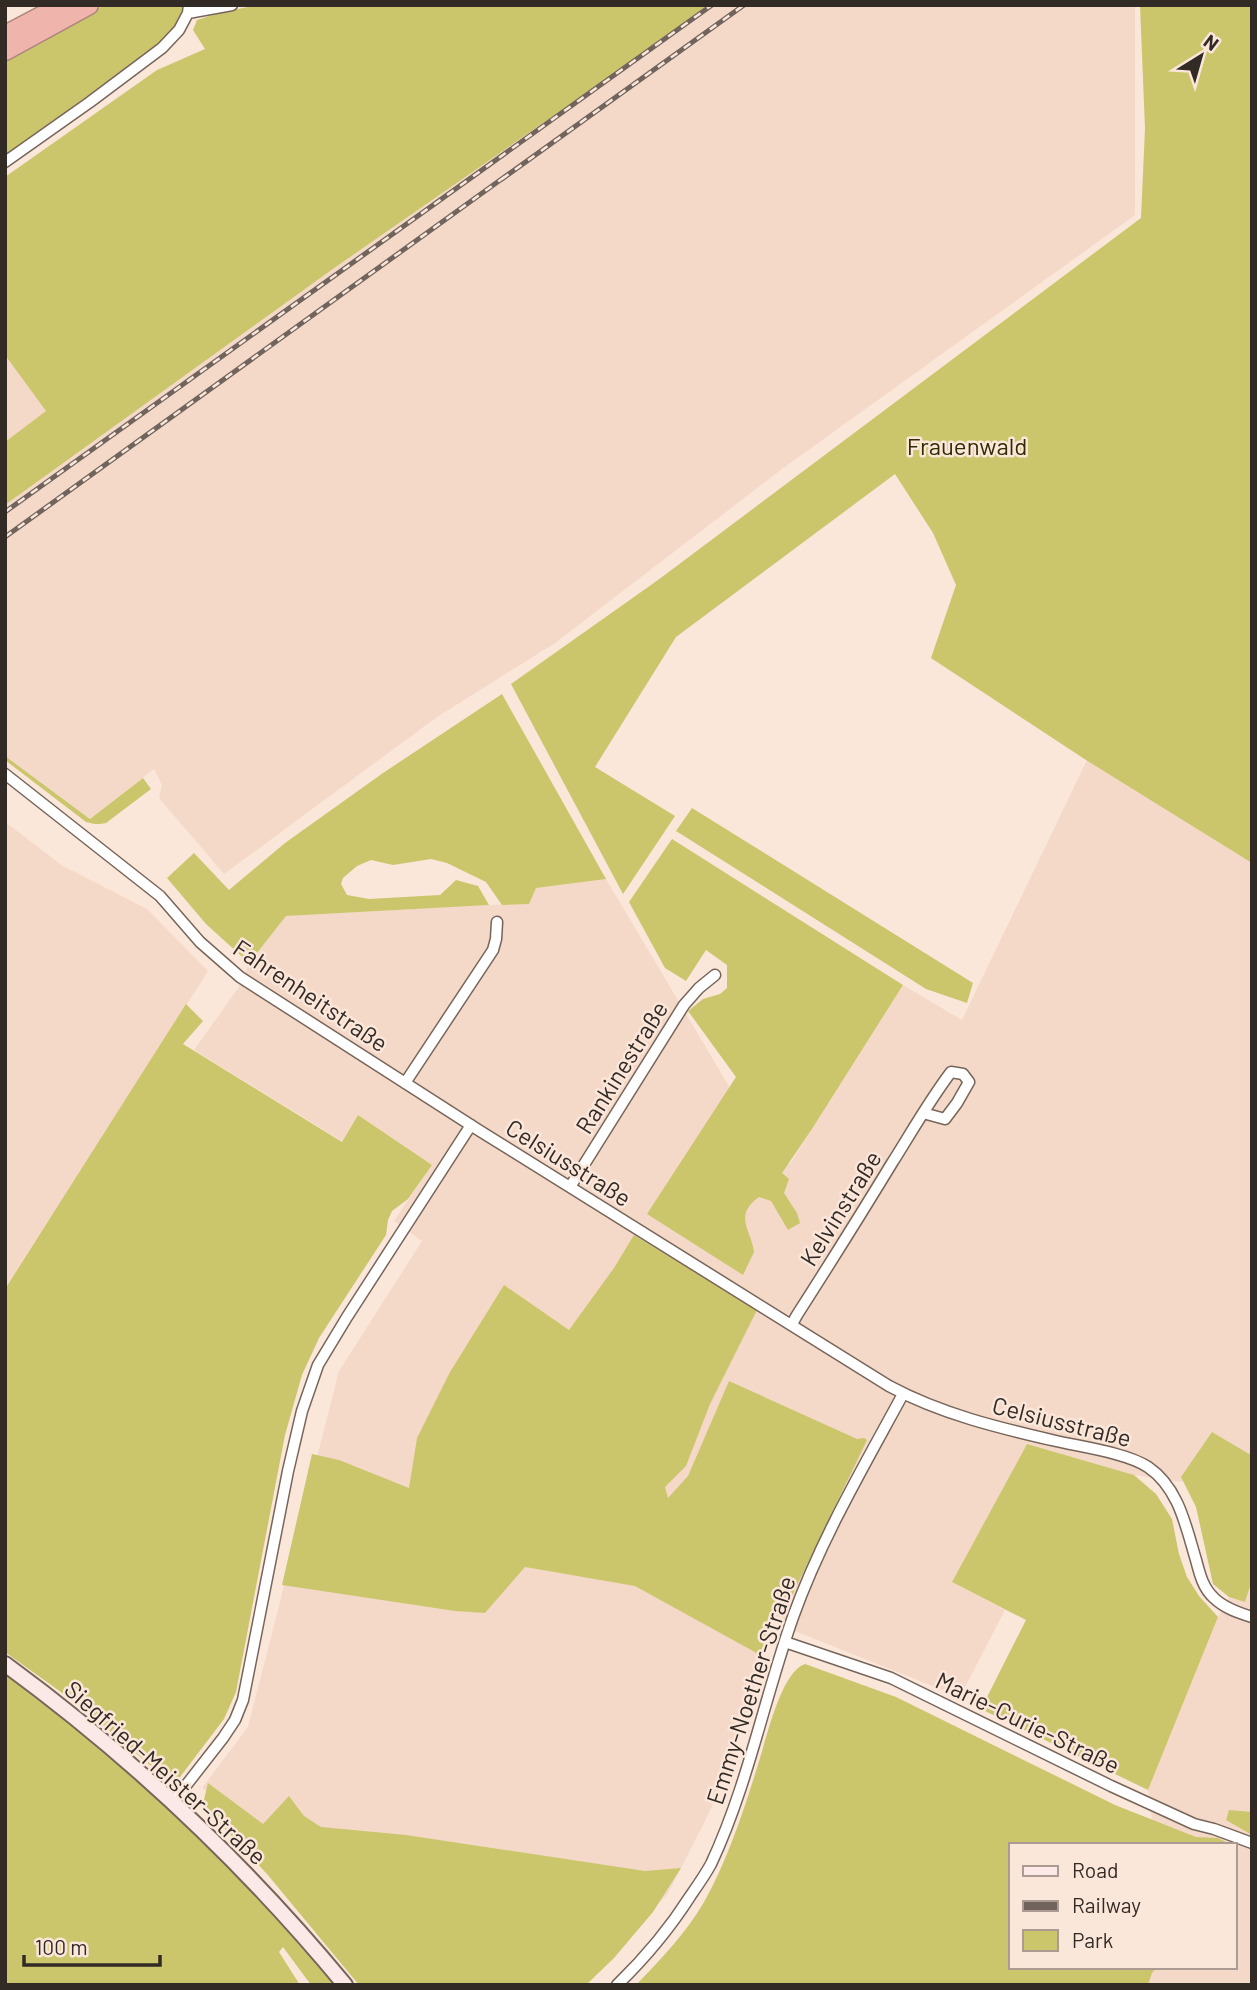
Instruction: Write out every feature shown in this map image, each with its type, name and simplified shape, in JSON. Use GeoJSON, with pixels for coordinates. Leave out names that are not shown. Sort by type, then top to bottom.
{"type":"FeatureCollection","features":[{"type":"Feature","properties":{"kind":"highway"},"geometry":{"type":"LineString","coordinates":[[5,35],[62,5]]}},
{"type":"Feature","properties":{"kind":"highway"},"geometry":{"type":"LineString","coordinates":[[5,51],[89,5]]}},
{"type":"Feature","properties":{"kind":"street"},"geometry":{"type":"LineString","coordinates":[[5,162],[162,48],[179,30],[188,9],[232,5]]}},
{"type":"Feature","properties":{"kind":"street","name":"Fahrenheitstraße"},"geometry":{"type":"LineString","coordinates":[[5,774],[160,896],[200,942],[240,977],[471,1125]]}},
{"type":"Feature","properties":{"kind":"street"},"geometry":{"type":"LineString","coordinates":[[405,1083],[493,950],[496,922]]}},
{"type":"Feature","properties":{"kind":"street","name":"Rankinestraße"},"geometry":{"type":"LineString","coordinates":[[570,1187],[684,1005],[715,975]]}},
{"type":"Feature","properties":{"kind":"street","name":"Kelvinstraße"},"geometry":{"type":"LineString","coordinates":[[792,1324],[923,1113],[951,1072],[963,1074],[969,1082],[945,1119],[923,1113]]}},
{"type":"Feature","properties":{"kind":"street","name":"Celsiusstraße"},"geometry":{"type":"LineString","coordinates":[[173,1802],[223,1738],[235,1720],[243,1700],[288,1471],[302,1411],[318,1365],[471,1125],[904,1394],[981,1423],[1134,1460],[1148,1467],[1166,1484],[1182,1512],[1205,1588],[1221,1604],[1252,1617]]}},
{"type":"Feature","properties":{"kind":"street","name":"Emmy-Noether-Straße"},"geometry":{"type":"LineString","coordinates":[[617,1985],[671,1926],[710,1866],[733,1812],[802,1593],[828,1535],[904,1394]]}},
{"type":"Feature","properties":{"kind":"street","name":"Marie-Curie-Straße"},"geometry":{"type":"LineString","coordinates":[[785,1642],[891,1678],[1194,1824],[1252,1843]]}},
{"type":"Feature","properties":{"kind":"street","name":"Siegfried-Meister-Straße"},"geometry":{"type":"LineString","coordinates":[[5,1664],[94,1733],[173,1802],[268,1896],[345,1985]]}},
{"type":"Feature","properties":{"kind":"shaded area"},"geometry":{"type":"Polygon","coordinates":[[[708,5],[1135,5],[1135,215],[782,469],[555,643],[437,717],[224,874],[159,798],[162,785],[154,769],[90,819],[5,756],[5,505],[330,271],[661,41],[708,5]]]}},
{"type":"Feature","properties":{"kind":"shaded area"},"geometry":{"type":"Polygon","coordinates":[[[5,355],[47,411],[5,442],[5,355]]]}},
{"type":"Feature","properties":{"kind":"shaded area"},"geometry":{"type":"Polygon","coordinates":[[[1088,758],[1252,860],[1252,1456],[1212,1437],[1182,1482],[1134,1475],[1027,1444],[952,1582],[1005,1610],[960,1697],[772,1622],[733,1762],[667,1895],[573,1985],[513,1985],[202,1788],[248,1727],[339,1371],[422,1241],[394,1221],[432,1165],[358,1115],[342,1141],[194,1050],[239,987],[249,963],[286,916],[528,904],[536,888],[606,879],[730,1088],[763,1149],[790,1164],[903,985],[962,1020],[1088,758]]]}},
{"type":"Feature","properties":{"kind":"shaded area"},"geometry":{"type":"Polygon","coordinates":[[[5,822],[63,866],[147,909],[208,971],[5,1288],[5,822]]]}},
{"type":"Feature","properties":{"kind":"shaded area"},"geometry":{"type":"Polygon","coordinates":[[[1252,1580],[1252,1985],[1139,1985],[1148,1969],[1236,1969],[1236,1843],[1141,1843],[1152,1819],[1148,1790],[1218,1617],[1229,1597],[1245,1602],[1252,1580]]]}},
{"type":"Feature","properties":{"kind":"green space"},"geometry":{"type":"Polygon","coordinates":[[[104,5],[184,5],[179,22],[159,45],[5,156],[5,62],[104,5]]]}},
{"type":"Feature","properties":{"kind":"green space"},"geometry":{"type":"Polygon","coordinates":[[[257,5],[708,5],[661,41],[330,271],[5,505],[5,442],[46,411],[5,355],[5,177],[157,70],[205,49],[193,30],[197,20],[257,5]]]}},
{"type":"Feature","properties":{"kind":"green space","name":"Frauenwald"},"geometry":{"type":"Polygon","coordinates":[[[1140,5],[1252,5],[1252,863],[1086,760],[931,658],[956,585],[933,533],[895,474],[676,637],[595,767],[675,816],[623,894],[511,684],[658,580],[1141,218],[1145,128],[1140,5]]]}},
{"type":"Feature","properties":{"kind":"green space"},"geometry":{"type":"Polygon","coordinates":[[[502,694],[606,879],[536,888],[529,904],[502,905],[486,882],[447,863],[431,859],[393,865],[371,860],[357,866],[343,878],[341,884],[347,895],[369,899],[440,895],[456,880],[478,886],[489,905],[286,916],[249,963],[206,924],[167,878],[194,853],[229,890],[285,843],[383,773],[502,694]]]}},
{"type":"Feature","properties":{"kind":"green space"},"geometry":{"type":"Polygon","coordinates":[[[5,756],[90,819],[143,778],[151,789],[106,823],[86,822],[5,760],[5,756]]]}},
{"type":"Feature","properties":{"kind":"green space"},"geometry":{"type":"Polygon","coordinates":[[[692,808],[973,983],[967,1003],[926,989],[676,831],[692,808]]]}},
{"type":"Feature","properties":{"kind":"green space"},"geometry":{"type":"Polygon","coordinates":[[[672,839],[903,985],[782,1173],[789,1179],[784,1193],[800,1223],[788,1230],[771,1201],[759,1197],[747,1210],[746,1223],[754,1252],[743,1275],[647,1214],[736,1077],[688,1011],[703,999],[720,994],[727,988],[727,965],[706,950],[686,981],[665,968],[629,902],[672,839]]]}},
{"type":"Feature","properties":{"kind":"green space"},"geometry":{"type":"Polygon","coordinates":[[[186,1004],[203,1021],[183,1044],[342,1142],[358,1115],[432,1165],[408,1199],[392,1211],[386,1235],[319,1338],[302,1375],[285,1435],[236,1692],[224,1719],[177,1781],[158,1772],[79,1705],[5,1652],[5,1289],[186,1004]]]}},
{"type":"Feature","properties":{"kind":"green space"},"geometry":{"type":"Polygon","coordinates":[[[634,1235],[757,1310],[710,1404],[686,1466],[665,1487],[668,1498],[688,1476],[729,1381],[857,1439],[867,1440],[790,1600],[779,1596],[762,1656],[635,1586],[525,1567],[485,1613],[455,1611],[282,1585],[312,1454],[339,1460],[409,1488],[417,1438],[450,1372],[504,1285],[569,1330],[614,1268],[634,1235]]]}},
{"type":"Feature","properties":{"kind":"green space"},"geometry":{"type":"Polygon","coordinates":[[[1212,1432],[1249,1454],[1252,1451],[1252,1580],[1245,1602],[1229,1597],[1213,1584],[1196,1507],[1181,1477],[1212,1432]]]}},
{"type":"Feature","properties":{"kind":"green space"},"geometry":{"type":"Polygon","coordinates":[[[1027,1444],[1134,1475],[1156,1494],[1172,1519],[1187,1577],[1199,1596],[1218,1617],[1148,1790],[981,1709],[1026,1620],[952,1582],[1027,1444]]]}},
{"type":"Feature","properties":{"kind":"green space"},"geometry":{"type":"Polygon","coordinates":[[[805,1664],[896,1697],[1115,1805],[1196,1837],[1218,1838],[1228,1843],[1009,1843],[1009,1969],[1155,1969],[1148,1985],[636,1985],[681,1935],[713,1886],[742,1813],[776,1705],[797,1669],[805,1664]]]}},
{"type":"Feature","properties":{"kind":"green space"},"geometry":{"type":"Polygon","coordinates":[[[5,1670],[92,1736],[257,1891],[336,1985],[311,1985],[283,1947],[279,1952],[300,1985],[5,1985],[5,1670]]]}},
{"type":"Feature","properties":{"kind":"green space"},"geometry":{"type":"Polygon","coordinates":[[[208,1783],[263,1824],[289,1796],[304,1816],[321,1827],[406,1835],[645,1871],[681,1868],[653,1912],[614,1958],[586,1985],[359,1985],[267,1874],[207,1810],[204,1800],[208,1783]]]}},
{"type":"Feature","properties":{"kind":"green space"},"geometry":{"type":"Polygon","coordinates":[[[1229,1810],[1252,1812],[1252,1835],[1226,1820],[1229,1810]]]}},
{"type":"Feature","properties":{"kind":"railway"},"geometry":{"type":"LineString","coordinates":[[5,512],[712,5]]}},
{"type":"Feature","properties":{"kind":"railway"},"geometry":{"type":"LineString","coordinates":[[502,179],[744,5]]}},
{"type":"Feature","properties":{"kind":"railway"},"geometry":{"type":"LineString","coordinates":[[5,537],[510,173]]}}]}
